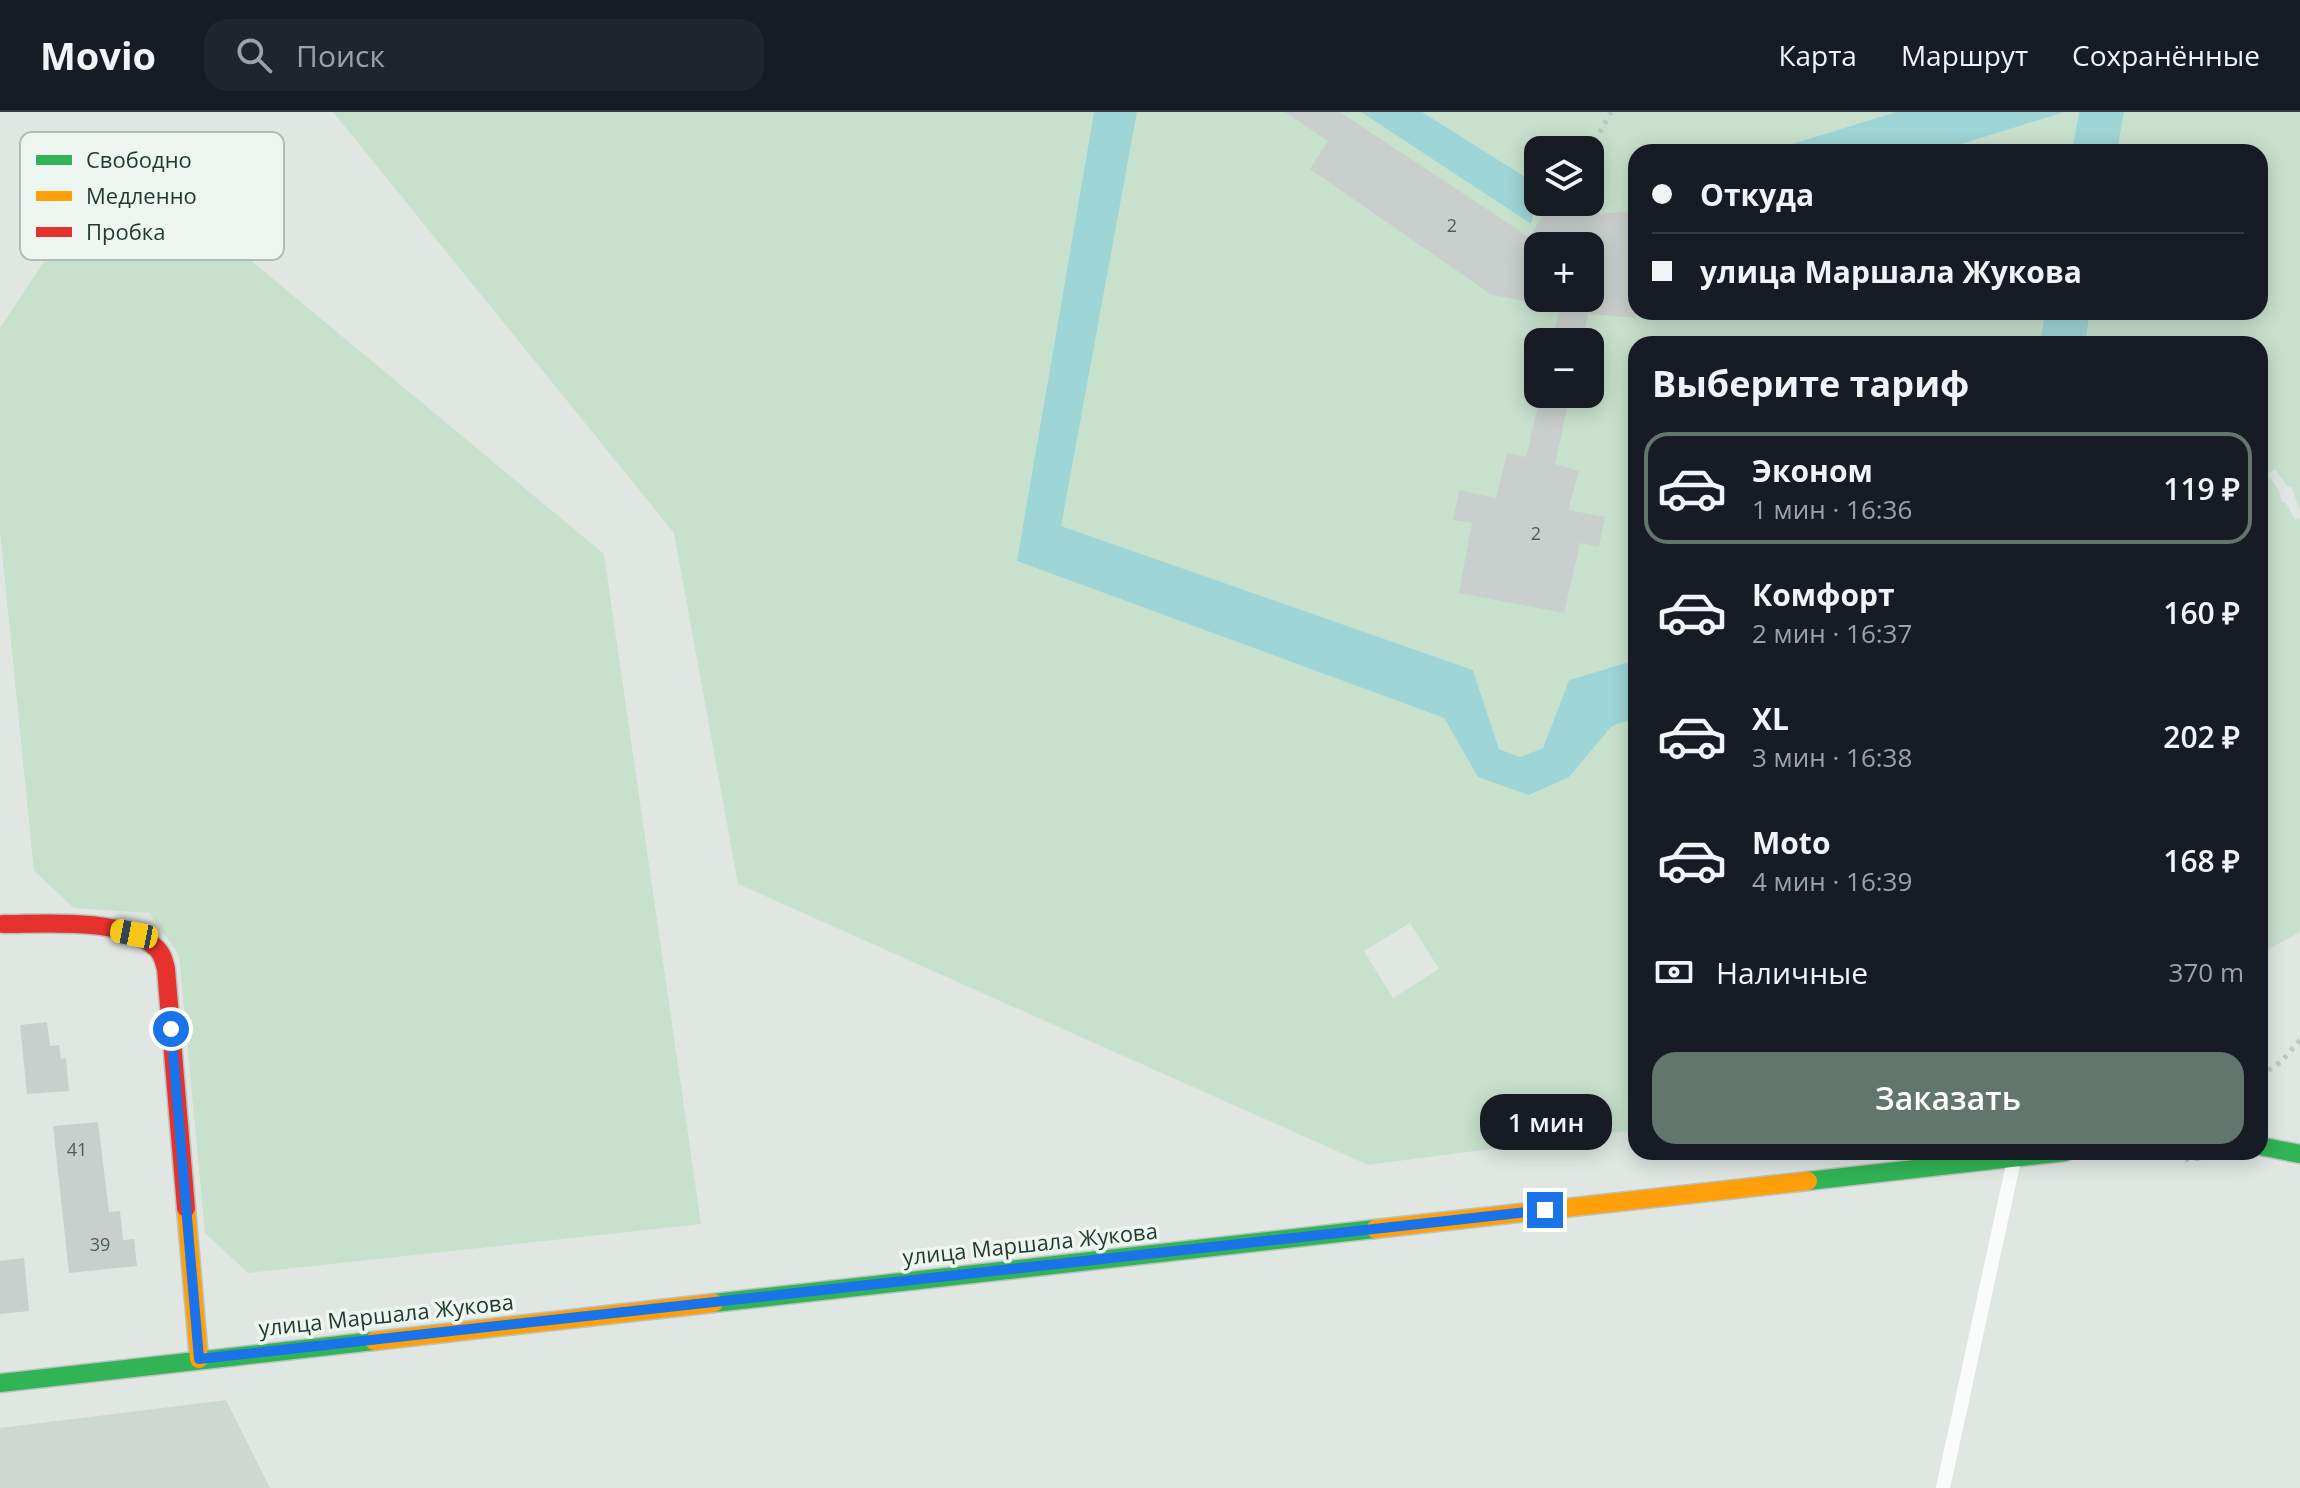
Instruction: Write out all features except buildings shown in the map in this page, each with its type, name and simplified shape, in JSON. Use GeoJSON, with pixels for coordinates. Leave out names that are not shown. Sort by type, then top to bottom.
{"type":"FeatureCollection","features":[{"type":"Feature","properties":{"kind":"street"},"geometry":{"type":"LineString","coordinates":[[3,924],[79,924],[134,934],[158,948],[166,969],[199,1359]]}},
{"type":"Feature","properties":{"kind":"street"},"geometry":{"type":"LineString","coordinates":[[2268,1133],[2287,1130]]}},
{"type":"Feature","properties":{"kind":"street"},"geometry":{"type":"LineString","coordinates":[[2268,1148],[2300,1154]]}},
{"type":"Feature","properties":{"kind":"street","name":"улица Маршала Жукова"},"geometry":{"type":"LineString","coordinates":[[0,1383],[1988,1160]]}},
{"type":"Feature","properties":{"kind":"lane"},"geometry":{"type":"LineString","coordinates":[[1943,1488],[2014,1160]]}},
{"type":"Feature","properties":{"kind":"path"},"geometry":{"type":"LineString","coordinates":[[1598,136],[1611,112]]}},
{"type":"Feature","properties":{"kind":"path"},"geometry":{"type":"LineString","coordinates":[[2268,1071],[2282,1061],[2300,1040]]}},
{"type":"Feature","properties":{"kind":"shaded area"},"geometry":{"type":"Polygon","coordinates":[[[226,1400],[270,1488],[0,1488],[0,1428],[226,1400]]]}},
{"type":"Feature","properties":{"kind":"green space"},"geometry":{"type":"Polygon","coordinates":[[[333,112],[1094,112],[1017,561],[1444,718],[1478,777],[1569,777],[1612,726],[1628,721],[1628,1131],[1368,1165],[738,884],[674,533],[333,112]],[[1410,923],[1364,951],[1393,998],[1439,969],[1410,923]]]}},
{"type":"Feature","properties":{"kind":"green space"},"geometry":{"type":"Polygon","coordinates":[[[1137,112],[1361,112],[1531,224],[1534,216],[1604,216],[1604,136],[1524,136],[1524,176],[1422,112],[1896,112],[1792,144],[1628,144],[1628,320],[2044,320],[2041,336],[1628,336],[1628,662],[1569,680],[1543,748],[1520,757],[1499,749],[1473,670],[1060,526],[1137,112]]]}},
{"type":"Feature","properties":{"kind":"green space"},"geometry":{"type":"Polygon","coordinates":[[[2065,112],[2079,112],[2073,144],[1962,144],[2065,112]]]}},
{"type":"Feature","properties":{"kind":"green space"},"geometry":{"type":"Polygon","coordinates":[[[2124,112],[2300,112],[2300,511],[2292,488],[2275,469],[2268,474],[2268,336],[2086,336],[2089,320],[2268,320],[2268,144],[2118,144],[2124,112]]]}},
{"type":"Feature","properties":{"kind":"green space"},"geometry":{"type":"Polygon","coordinates":[[[45,260],[250,260],[604,554],[701,1224],[248,1273],[205,1233],[179,955],[149,913],[74,908],[34,871],[0,531],[0,328],[45,260]]]}},
{"type":"Feature","properties":{"kind":"green space"},"geometry":{"type":"Polygon","coordinates":[[[2268,474],[2279,491],[2281,501],[2286,503],[2295,520],[2300,518],[2300,932],[2268,950],[2268,474]]]}},
{"type":"Feature","properties":{"kind":"water"},"geometry":{"type":"Polygon","coordinates":[[[1094,112],[1137,112],[1061,526],[1473,670],[1499,749],[1520,757],[1543,748],[1569,680],[1628,662],[1628,721],[1612,726],[1569,777],[1529,795],[1478,777],[1444,718],[1017,561],[1094,112]]]}},
{"type":"Feature","properties":{"kind":"water"},"geometry":{"type":"Polygon","coordinates":[[[1361,112],[1422,112],[1524,176],[1524,216],[1534,216],[1531,224],[1361,112]]]}},
{"type":"Feature","properties":{"kind":"water"},"geometry":{"type":"Polygon","coordinates":[[[1896,112],[2065,112],[1962,144],[1792,144],[1896,112]]]}},
{"type":"Feature","properties":{"kind":"water"},"geometry":{"type":"Polygon","coordinates":[[[2079,112],[2124,112],[2118,144],[2073,144],[2079,112]]]}},
{"type":"Feature","properties":{"kind":"water"},"geometry":{"type":"Polygon","coordinates":[[[2044,320],[2089,320],[2086,336],[2041,336],[2044,320]]]}},
{"type":"Feature","properties":{"kind":"traffic: fast"},"geometry":{"type":"LineString","coordinates":[[2268,1148],[2300,1154]]}},
{"type":"Feature","properties":{"kind":"traffic: fast"},"geometry":{"type":"LineString","coordinates":[[1808,1181],[1994,1160]]}},
{"type":"Feature","properties":{"kind":"traffic: fast"},"geometry":{"type":"LineString","coordinates":[[714,1303],[1375,1229]]}},
{"type":"Feature","properties":{"kind":"traffic: fast"},"geometry":{"type":"LineString","coordinates":[[0,1383],[374,1341]]}},
{"type":"Feature","properties":{"kind":"traffic: slow"},"geometry":{"type":"LineString","coordinates":[[1375,1229],[1808,1181]]}},
{"type":"Feature","properties":{"kind":"traffic: slow"},"geometry":{"type":"LineString","coordinates":[[186,1208],[199,1359]]}},
{"type":"Feature","properties":{"kind":"traffic: slow"},"geometry":{"type":"LineString","coordinates":[[374,1341],[714,1303]]}},
{"type":"Feature","properties":{"kind":"traffic: jam"},"geometry":{"type":"LineString","coordinates":[[3,924],[61,923],[103,927],[141,937],[159,951],[166,969],[186,1208]]}},
{"type":"Feature","properties":{"kind":"route"},"geometry":{"type":"LineString","coordinates":[[171,1029],[199,1359],[1545,1210]]}}]}
